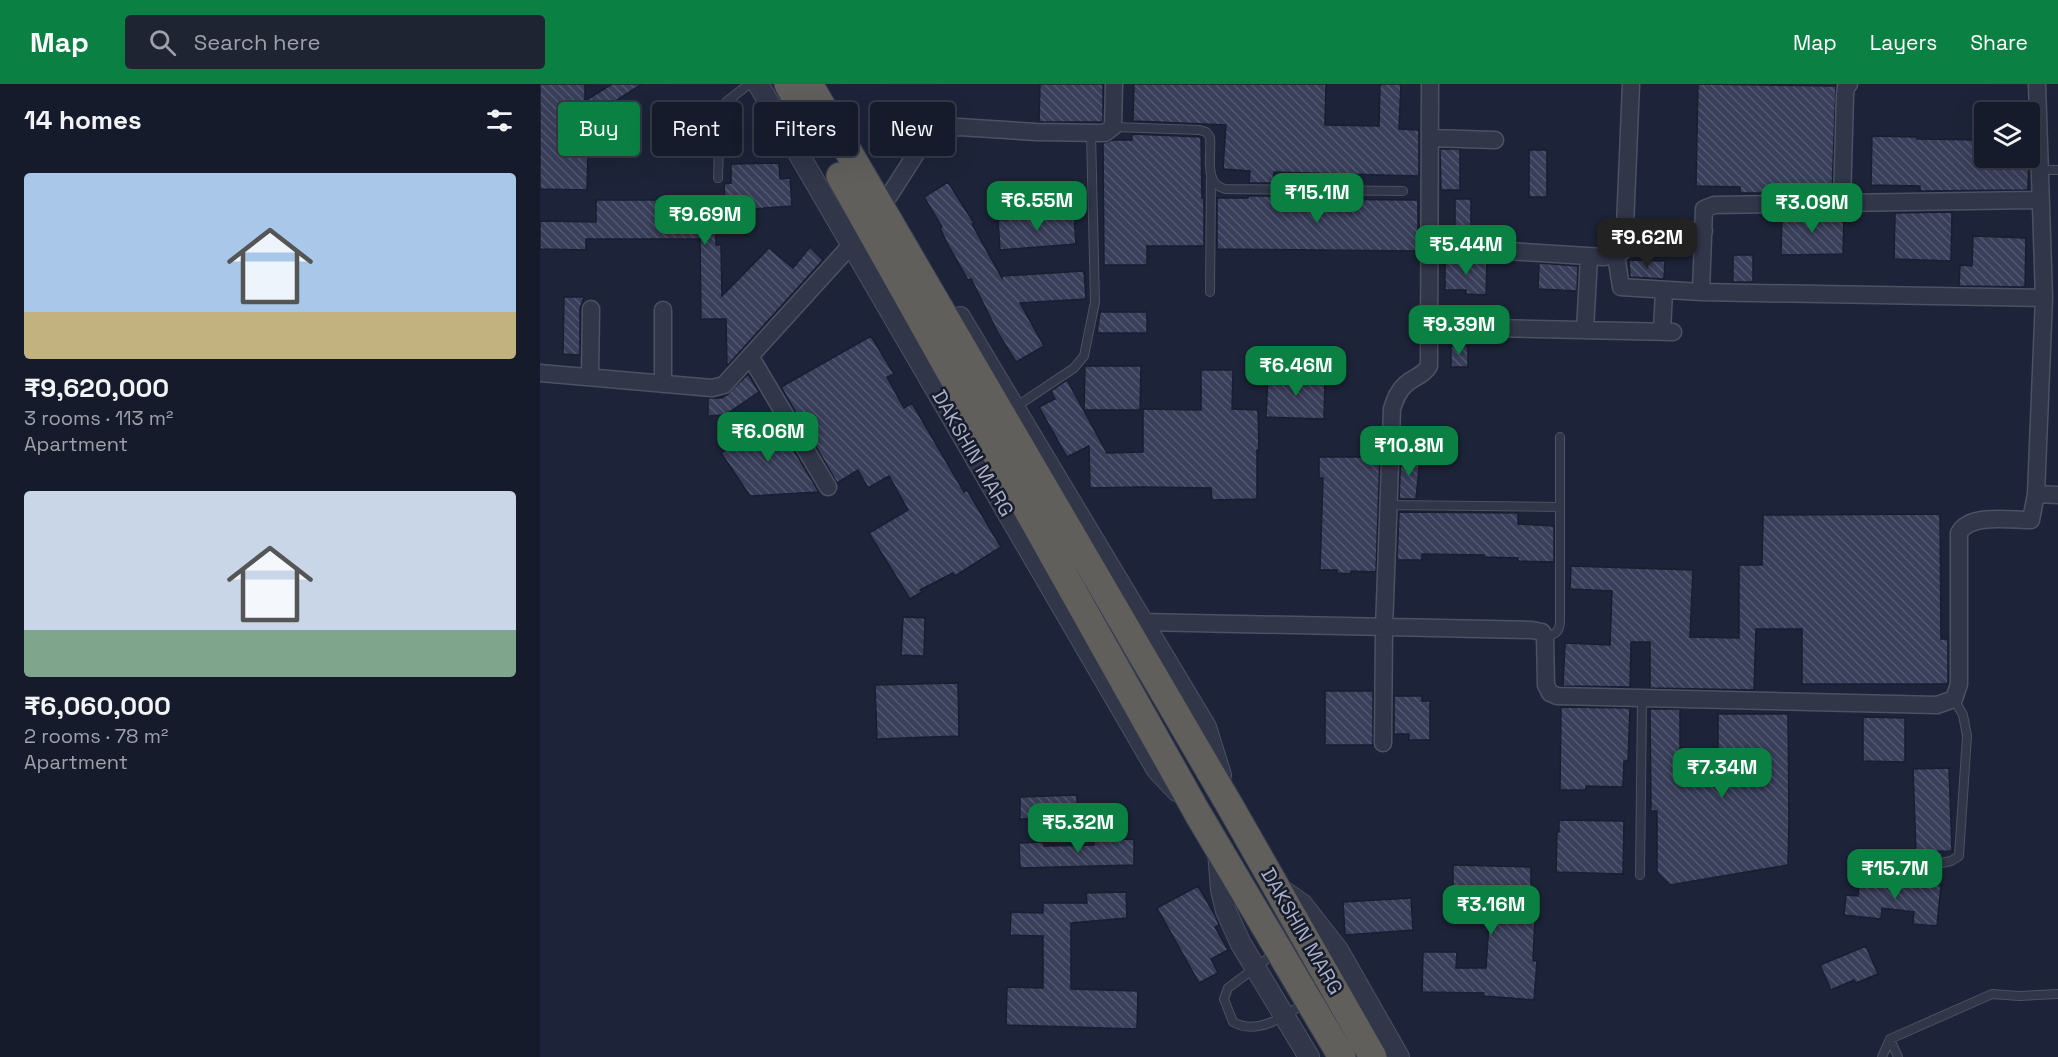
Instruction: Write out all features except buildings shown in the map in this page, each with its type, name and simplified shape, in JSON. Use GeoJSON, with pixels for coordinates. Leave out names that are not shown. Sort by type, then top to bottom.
{"type":"FeatureCollection","features":[{"type":"Feature","properties":{"kind":"highway","name":"DAKSHIN MARG"},"geometry":{"type":"LineString","coordinates":[[788,84],[905,270],[1230,806],[1373,1057]]}},
{"type":"Feature","properties":{"kind":"highway","name":"DAKSHIN MARG"},"geometry":{"type":"LineString","coordinates":[[809,84],[905,270],[1198,814],[1342,1057]]}},
{"type":"Feature","properties":{"kind":"street","name":"DAKSHIN MARG"},"geometry":{"type":"LineString","coordinates":[[824,84],[1014,408],[1206,727],[1230,806]]}},
{"type":"Feature","properties":{"kind":"street"},"geometry":{"type":"LineString","coordinates":[[889,196],[926,138],[937,130],[959,127],[1105,133],[1113,127],[1114,84]]}},
{"type":"Feature","properties":{"kind":"street"},"geometry":{"type":"LineString","coordinates":[[1383,743],[1384,629],[1392,409],[1397,394],[1407,382],[1424,374],[1429,366],[1430,84]]}},
{"type":"Feature","properties":{"kind":"street"},"geometry":{"type":"LineString","coordinates":[[1429,246],[1588,256],[1616,255],[1624,250],[1631,84]]}},
{"type":"Feature","properties":{"kind":"street"},"geometry":{"type":"LineString","coordinates":[[1842,203],[1845,95],[1849,84]]}},
{"type":"Feature","properties":{"kind":"street"},"geometry":{"type":"LineString","coordinates":[[1143,622],[1384,629],[1532,630],[1542,632],[1545,637],[1546,685],[1550,693],[1557,696],[1936,705],[1954,699],[1959,684],[1959,533],[1963,526],[1971,521],[2031,520],[2036,494],[2044,298],[2038,170],[2037,84]]}},
{"type":"Feature","properties":{"kind":"street","name":"DAKSHIN MARG"},"geometry":{"type":"LineString","coordinates":[[760,86],[1157,770],[1198,814]]}},
{"type":"Feature","properties":{"kind":"street"},"geometry":{"type":"LineString","coordinates":[[1430,138],[1496,140]]}},
{"type":"Feature","properties":{"kind":"street"},"geometry":{"type":"LineString","coordinates":[[1701,292],[1704,209],[1713,205],[2040,200]]}},
{"type":"Feature","properties":{"kind":"street"},"geometry":{"type":"LineString","coordinates":[[1626,230],[1704,231]]}},
{"type":"Feature","properties":{"kind":"street"},"geometry":{"type":"LineString","coordinates":[[540,373],[712,388],[724,385],[852,244]]}},
{"type":"Feature","properties":{"kind":"street"},"geometry":{"type":"LineString","coordinates":[[1616,255],[1621,287],[1701,292],[2044,298]]}},
{"type":"Feature","properties":{"kind":"street"},"geometry":{"type":"LineString","coordinates":[[1585,330],[1588,256]]}},
{"type":"Feature","properties":{"kind":"street"},"geometry":{"type":"LineString","coordinates":[[1451,327],[1667,331],[1664,290]]}},
{"type":"Feature","properties":{"kind":"street"},"geometry":{"type":"LineString","coordinates":[[590,377],[591,309]]}},
{"type":"Feature","properties":{"kind":"street"},"geometry":{"type":"LineString","coordinates":[[663,310],[663,384]]}},
{"type":"Feature","properties":{"kind":"street"},"geometry":{"type":"LineString","coordinates":[[750,356],[828,487]]}},
{"type":"Feature","properties":{"kind":"street"},"geometry":{"type":"LineString","coordinates":[[2036,494],[2058,495]]}},
{"type":"Feature","properties":{"kind":"street"},"geometry":{"type":"LineString","coordinates":[[1218,847],[1221,890],[1226,911],[1254,966],[1309,1057]]}},
{"type":"Feature","properties":{"kind":"street"},"geometry":{"type":"LineString","coordinates":[[1275,885],[1302,904],[1338,950],[1399,1057]]}},
{"type":"Feature","properties":{"kind":"lane"},"geometry":{"type":"LineString","coordinates":[[718,178],[720,114],[726,102],[760,86]]}},
{"type":"Feature","properties":{"kind":"lane"},"geometry":{"type":"LineString","coordinates":[[1113,127],[1200,130],[1206,132],[1210,137],[1210,292]]}},
{"type":"Feature","properties":{"kind":"lane"},"geometry":{"type":"LineString","coordinates":[[1014,408],[1074,368],[1084,356],[1095,302],[1091,133]]}},
{"type":"Feature","properties":{"kind":"lane"},"geometry":{"type":"LineString","coordinates":[[2038,170],[2058,170]]}},
{"type":"Feature","properties":{"kind":"lane"},"geometry":{"type":"LineString","coordinates":[[1211,179],[1217,187],[1225,189],[1403,191]]}},
{"type":"Feature","properties":{"kind":"lane"},"geometry":{"type":"LineString","coordinates":[[1545,637],[1559,630],[1560,622],[1560,437]]}},
{"type":"Feature","properties":{"kind":"lane"},"geometry":{"type":"LineString","coordinates":[[1388,505],[1560,507]]}},
{"type":"Feature","properties":{"kind":"lane"},"geometry":{"type":"LineString","coordinates":[[1640,875],[1642,698]]}},
{"type":"Feature","properties":{"kind":"lane"},"geometry":{"type":"LineString","coordinates":[[1928,866],[1952,861],[1959,856],[1967,736],[1964,715],[1954,699]]}},
{"type":"Feature","properties":{"kind":"lane"},"geometry":{"type":"LineString","coordinates":[[1279,950],[1254,966],[1228,988],[1224,999],[1233,1022],[1243,1028],[1257,1028],[1283,1017],[1309,1000]]}},
{"type":"Feature","properties":{"kind":"lane"},"geometry":{"type":"LineString","coordinates":[[1882,1057],[1890,1039],[1992,994],[2019,996],[2058,994]]}},
{"type":"Feature","properties":{"kind":"lane"},"geometry":{"type":"LineString","coordinates":[[1890,1039],[1898,1057]]}}]}
